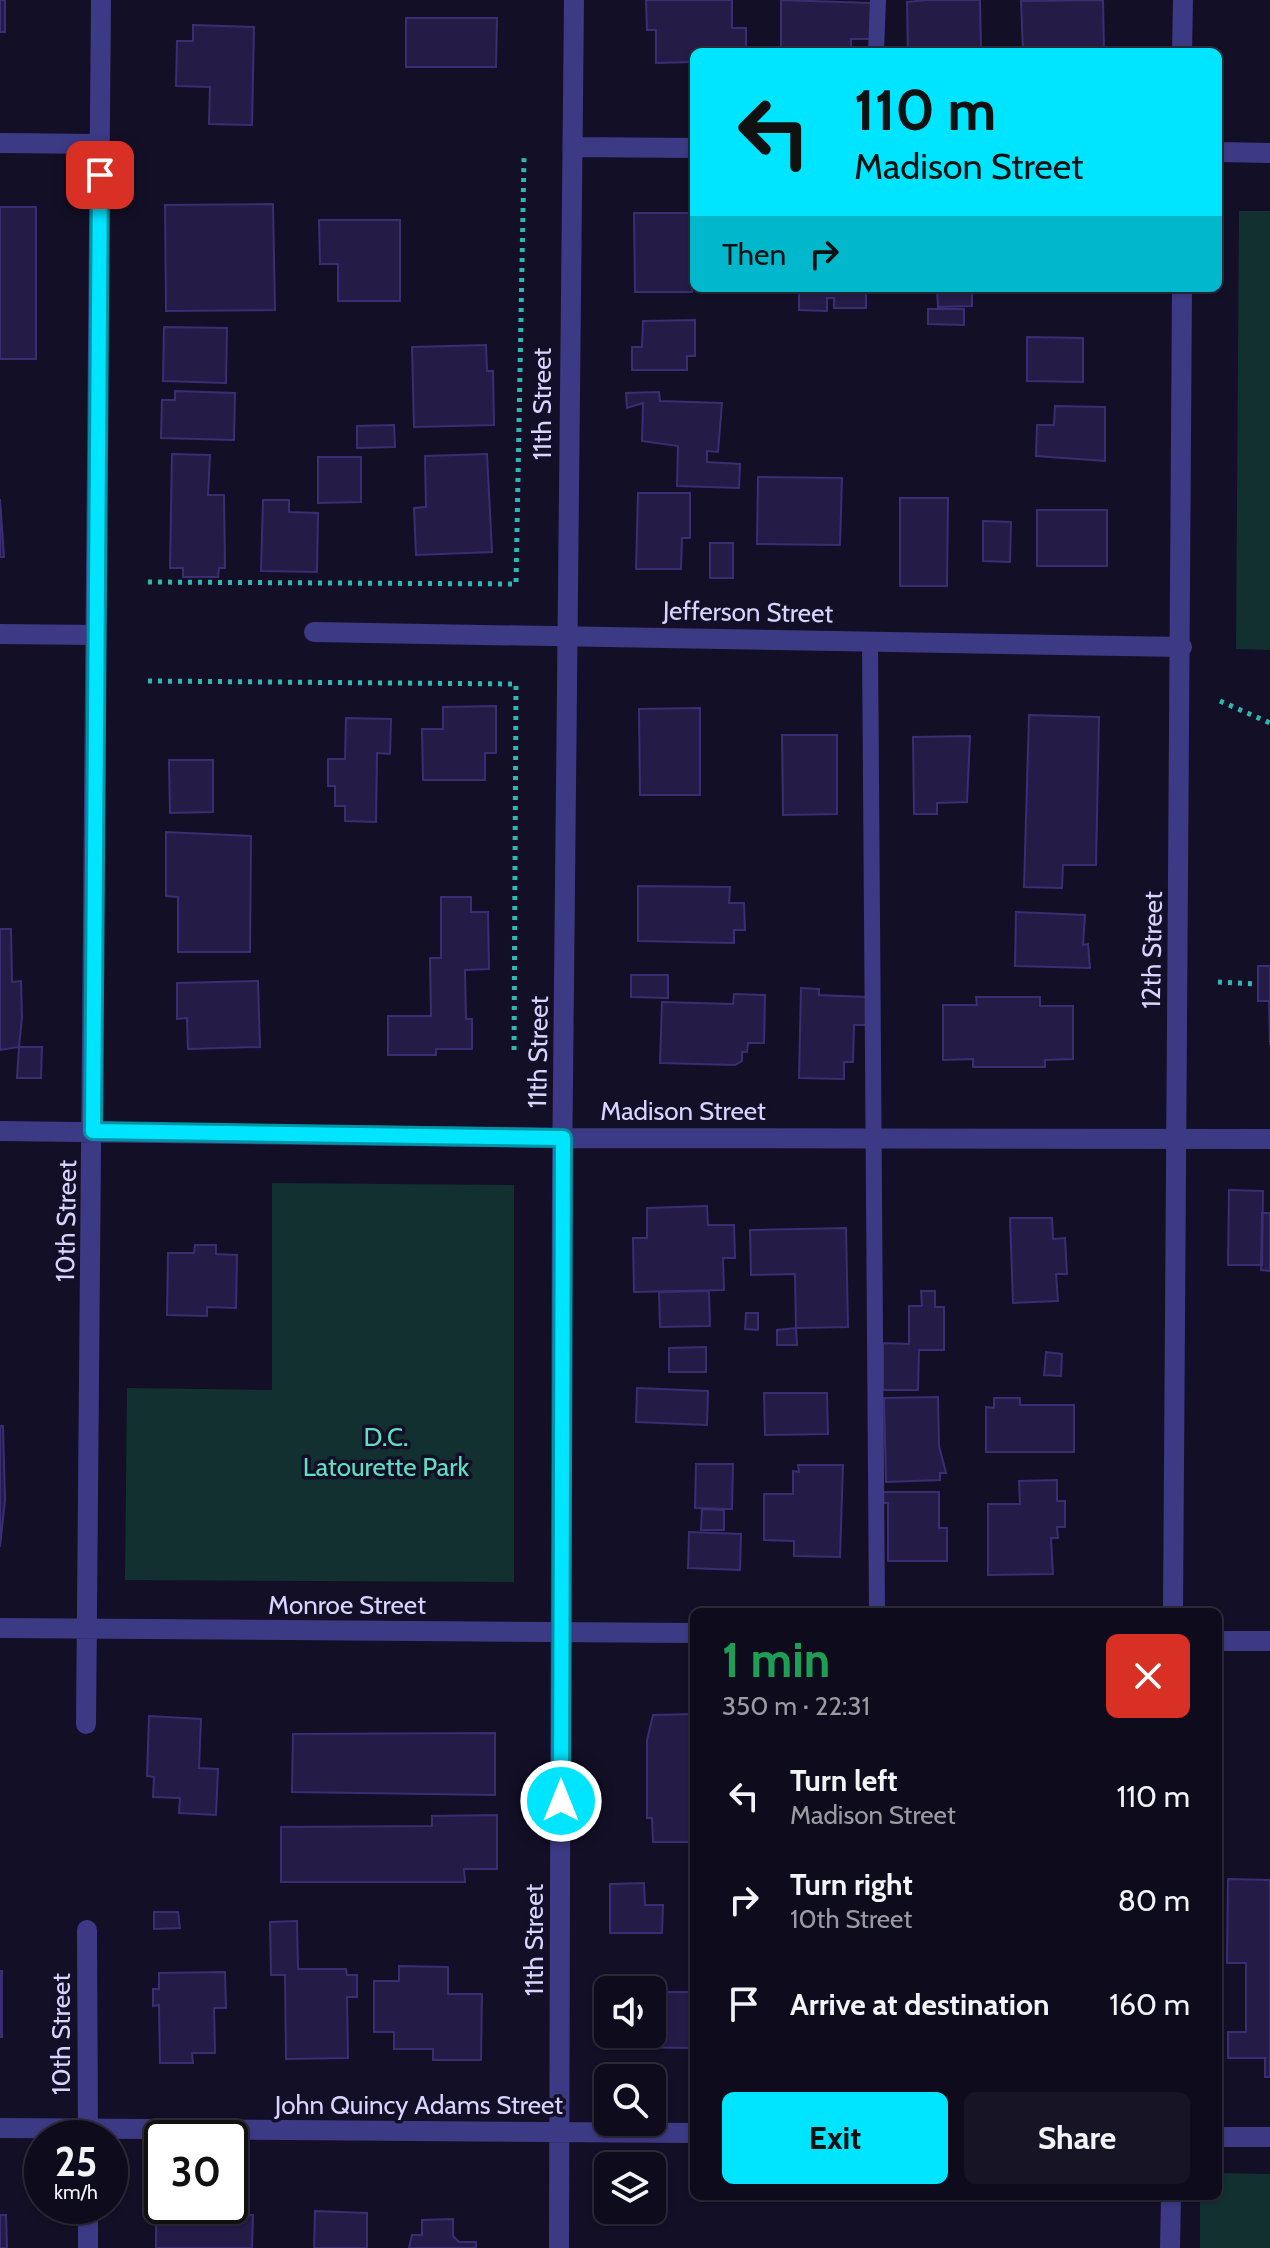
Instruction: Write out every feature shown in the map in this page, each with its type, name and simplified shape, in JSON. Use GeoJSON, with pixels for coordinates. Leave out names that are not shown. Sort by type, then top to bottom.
{"type":"FeatureCollection","features":[{"type":"Feature","properties":{"kind":"street","name":"10th Street"},"geometry":{"type":"LineString","coordinates":[[86,1724],[101,0]]}},
{"type":"Feature","properties":{"kind":"street","name":"11th Street"},"geometry":{"type":"LineString","coordinates":[[559,2248],[563,1138],[574,0]]}},
{"type":"Feature","properties":{"kind":"street"},"geometry":{"type":"LineString","coordinates":[[1182,48],[1183,0]]}},
{"type":"Feature","properties":{"kind":"street"},"geometry":{"type":"LineString","coordinates":[[0,143],[100,144]]}},
{"type":"Feature","properties":{"kind":"street"},"geometry":{"type":"LineString","coordinates":[[573,147],[690,148]]}},
{"type":"Feature","properties":{"kind":"street"},"geometry":{"type":"LineString","coordinates":[[1222,152],[1270,153]]}},
{"type":"Feature","properties":{"kind":"street","name":"12th Street"},"geometry":{"type":"LineString","coordinates":[[1173,1608],[1175,1138],[1182,647],[1182,292]]}},
{"type":"Feature","properties":{"kind":"street","name":"Jefferson Street"},"geometry":{"type":"LineString","coordinates":[[314,632],[1182,647]]}},
{"type":"Feature","properties":{"kind":"street"},"geometry":{"type":"LineString","coordinates":[[0,634],[96,635]]}},
{"type":"Feature","properties":{"kind":"street","name":"Madison Street"},"geometry":{"type":"LineString","coordinates":[[0,1131],[563,1138],[872,1136],[1270,1139]]}},
{"type":"Feature","properties":{"kind":"street","name":"Monroe Street"},"geometry":{"type":"LineString","coordinates":[[0,1628],[690,1633]]}},
{"type":"Feature","properties":{"kind":"street"},"geometry":{"type":"LineString","coordinates":[[1222,1641],[1270,1641]]}},
{"type":"Feature","properties":{"kind":"street","name":"10th Street"},"geometry":{"type":"LineString","coordinates":[[87,1930],[88,2120]]}},
{"type":"Feature","properties":{"kind":"street","name":"John Quincy Adams Street"},"geometry":{"type":"LineString","coordinates":[[0,2128],[24,2130]]}},
{"type":"Feature","properties":{"kind":"street","name":"John Quincy Adams Street"},"geometry":{"type":"LineString","coordinates":[[128,2134],[690,2133]]}},
{"type":"Feature","properties":{"kind":"street"},"geometry":{"type":"LineString","coordinates":[[1222,2137],[1270,2137]]}},
{"type":"Feature","properties":{"kind":"street"},"geometry":{"type":"LineString","coordinates":[[1170,2248],[1171,2200]]}},
{"type":"Feature","properties":{"kind":"street"},"geometry":{"type":"LineString","coordinates":[[88,2224],[88,2248]]}},
{"type":"Feature","properties":{"kind":"lane"},"geometry":{"type":"LineString","coordinates":[[876,48],[878,0]]}},
{"type":"Feature","properties":{"kind":"lane"},"geometry":{"type":"LineString","coordinates":[[870,641],[877,1608]]}},
{"type":"Feature","properties":{"kind":"path"},"geometry":{"type":"LineString","coordinates":[[148,582],[516,584],[524,158]]}},
{"type":"Feature","properties":{"kind":"path"},"geometry":{"type":"LineString","coordinates":[[148,681],[516,684],[514,1054]]}},
{"type":"Feature","properties":{"kind":"path"},"geometry":{"type":"LineString","coordinates":[[1220,701],[1270,723]]}},
{"type":"Feature","properties":{"kind":"path"},"geometry":{"type":"LineString","coordinates":[[1218,982],[1258,984]]}},
{"type":"Feature","properties":{"kind":"green space"},"geometry":{"type":"Polygon","coordinates":[[[1239,211],[1270,211],[1270,650],[1236,649],[1239,211]]]}},
{"type":"Feature","properties":{"kind":"green space","name":"D.C. Latourette Park"},"geometry":{"type":"Polygon","coordinates":[[[272,1183],[514,1185],[514,1582],[125,1580],[127,1388],[272,1390],[272,1183]]]}},
{"type":"Feature","properties":{"kind":"green space"},"geometry":{"type":"Polygon","coordinates":[[[1222,2173],[1270,2174],[1270,2248],[1200,2248],[1200,2200],[1222,2200],[1222,2173]]]}},
{"type":"Feature","properties":{"kind":"building"},"geometry":{"type":"Polygon","coordinates":[[[0,0],[5,0],[5,32],[0,32],[0,0]]]}},
{"type":"Feature","properties":{"kind":"building"},"geometry":{"type":"Polygon","coordinates":[[[646,0],[732,0],[732,28],[746,28],[746,48],[690,48],[690,62],[656,63],[656,30],[647,30],[646,0]]]}},
{"type":"Feature","properties":{"kind":"building"},"geometry":{"type":"Polygon","coordinates":[[[781,0],[871,3],[871,39],[851,39],[851,48],[781,48],[781,0]]]}},
{"type":"Feature","properties":{"kind":"building"},"geometry":{"type":"Polygon","coordinates":[[[980,0],[981,48],[908,48],[907,2],[980,0]]]}},
{"type":"Feature","properties":{"kind":"building"},"geometry":{"type":"Polygon","coordinates":[[[1103,0],[1104,48],[1023,48],[1021,1],[1103,0]]]}},
{"type":"Feature","properties":{"kind":"building"},"geometry":{"type":"Polygon","coordinates":[[[406,18],[497,18],[496,67],[406,67],[406,18]]]}},
{"type":"Feature","properties":{"kind":"building"},"geometry":{"type":"Polygon","coordinates":[[[193,25],[254,27],[252,125],[209,124],[210,87],[176,86],[177,41],[193,41],[193,25]]]}},
{"type":"Feature","properties":{"kind":"building"},"geometry":{"type":"Polygon","coordinates":[[[273,204],[275,310],[166,311],[165,205],[273,204]]]}},
{"type":"Feature","properties":{"kind":"building"},"geometry":{"type":"Polygon","coordinates":[[[0,207],[36,207],[36,359],[0,359],[0,207]]]}},
{"type":"Feature","properties":{"kind":"building"},"geometry":{"type":"Polygon","coordinates":[[[634,213],[690,213],[690,292],[635,292],[634,213]]]}},
{"type":"Feature","properties":{"kind":"building"},"geometry":{"type":"Polygon","coordinates":[[[319,220],[400,220],[400,301],[338,301],[338,264],[320,264],[319,220]]]}},
{"type":"Feature","properties":{"kind":"building"},"geometry":{"type":"Polygon","coordinates":[[[799,292],[866,292],[866,308],[834,308],[834,298],[827,298],[827,311],[799,310],[799,292]]]}},
{"type":"Feature","properties":{"kind":"building"},"geometry":{"type":"Polygon","coordinates":[[[937,292],[972,292],[972,306],[938,307],[937,292]]]}},
{"type":"Feature","properties":{"kind":"building"},"geometry":{"type":"Polygon","coordinates":[[[928,309],[964,309],[964,325],[928,324],[928,309]]]}},
{"type":"Feature","properties":{"kind":"building"},"geometry":{"type":"Polygon","coordinates":[[[695,320],[695,356],[687,356],[687,370],[632,370],[632,347],[642,347],[643,321],[695,320]]]}},
{"type":"Feature","properties":{"kind":"building"},"geometry":{"type":"Polygon","coordinates":[[[164,327],[227,328],[226,383],[163,381],[164,327]]]}},
{"type":"Feature","properties":{"kind":"building"},"geometry":{"type":"Polygon","coordinates":[[[1027,337],[1083,338],[1083,382],[1027,381],[1027,337]]]}},
{"type":"Feature","properties":{"kind":"building"},"geometry":{"type":"Polygon","coordinates":[[[486,345],[487,371],[493,371],[494,425],[414,427],[412,347],[486,345]]]}},
{"type":"Feature","properties":{"kind":"building"},"geometry":{"type":"Polygon","coordinates":[[[175,391],[235,393],[234,440],[161,438],[162,400],[175,400],[175,391]]]}},
{"type":"Feature","properties":{"kind":"building"},"geometry":{"type":"Polygon","coordinates":[[[659,392],[660,401],[722,403],[718,452],[707,451],[707,462],[740,464],[739,488],[677,486],[678,446],[642,441],[643,403],[627,408],[626,393],[659,392]]]}},
{"type":"Feature","properties":{"kind":"building"},"geometry":{"type":"Polygon","coordinates":[[[1055,406],[1105,407],[1105,461],[1036,456],[1037,425],[1054,425],[1055,406]]]}},
{"type":"Feature","properties":{"kind":"building"},"geometry":{"type":"Polygon","coordinates":[[[394,425],[395,447],[357,448],[357,426],[394,425]]]}},
{"type":"Feature","properties":{"kind":"building"},"geometry":{"type":"Polygon","coordinates":[[[172,454],[210,455],[208,495],[224,495],[225,568],[219,568],[218,577],[183,577],[183,568],[170,568],[172,454]]]}},
{"type":"Feature","properties":{"kind":"building"},"geometry":{"type":"Polygon","coordinates":[[[487,454],[492,552],[416,555],[414,508],[426,507],[425,456],[487,454]]]}},
{"type":"Feature","properties":{"kind":"building"},"geometry":{"type":"Polygon","coordinates":[[[318,457],[361,457],[361,502],[318,503],[318,457]]]}},
{"type":"Feature","properties":{"kind":"building"},"geometry":{"type":"Polygon","coordinates":[[[758,477],[842,478],[840,545],[757,544],[758,477]]]}},
{"type":"Feature","properties":{"kind":"building"},"geometry":{"type":"Polygon","coordinates":[[[638,493],[690,493],[690,538],[682,538],[681,569],[636,569],[638,493]]]}},
{"type":"Feature","properties":{"kind":"building"},"geometry":{"type":"Polygon","coordinates":[[[900,498],[948,498],[947,586],[900,586],[900,498]]]}},
{"type":"Feature","properties":{"kind":"building"},"geometry":{"type":"Polygon","coordinates":[[[0,499],[4,557],[0,557],[0,499]]]}},
{"type":"Feature","properties":{"kind":"building"},"geometry":{"type":"Polygon","coordinates":[[[263,500],[289,500],[289,512],[318,513],[317,572],[261,571],[263,500]]]}},
{"type":"Feature","properties":{"kind":"building"},"geometry":{"type":"Polygon","coordinates":[[[1037,510],[1107,510],[1107,566],[1037,566],[1037,510]]]}},
{"type":"Feature","properties":{"kind":"building"},"geometry":{"type":"Polygon","coordinates":[[[983,521],[1011,522],[1010,562],[983,561],[983,521]]]}},
{"type":"Feature","properties":{"kind":"building"},"geometry":{"type":"Polygon","coordinates":[[[710,543],[733,543],[733,578],[710,578],[710,543]]]}},
{"type":"Feature","properties":{"kind":"building"},"geometry":{"type":"Polygon","coordinates":[[[496,706],[496,753],[485,753],[485,780],[423,780],[422,729],[443,729],[443,707],[496,706]]]}},
{"type":"Feature","properties":{"kind":"building"},"geometry":{"type":"Polygon","coordinates":[[[700,708],[700,795],[640,795],[639,709],[700,708]]]}},
{"type":"Feature","properties":{"kind":"building"},"geometry":{"type":"Polygon","coordinates":[[[1029,715],[1099,717],[1096,865],[1063,865],[1062,888],[1024,887],[1029,715]]]}},
{"type":"Feature","properties":{"kind":"building"},"geometry":{"type":"Polygon","coordinates":[[[346,718],[391,719],[390,754],[377,753],[376,822],[345,821],[345,806],[335,806],[335,786],[328,786],[328,759],[345,759],[346,718]]]}},
{"type":"Feature","properties":{"kind":"building"},"geometry":{"type":"Polygon","coordinates":[[[782,735],[837,735],[837,814],[783,815],[782,735]]]}},
{"type":"Feature","properties":{"kind":"building"},"geometry":{"type":"Polygon","coordinates":[[[970,736],[967,802],[937,803],[937,814],[914,814],[913,737],[970,736]]]}},
{"type":"Feature","properties":{"kind":"building"},"geometry":{"type":"Polygon","coordinates":[[[169,760],[213,760],[213,812],[170,813],[169,760]]]}},
{"type":"Feature","properties":{"kind":"building"},"geometry":{"type":"Polygon","coordinates":[[[166,832],[251,836],[250,952],[178,952],[178,897],[166,896],[166,832]]]}},
{"type":"Feature","properties":{"kind":"building"},"geometry":{"type":"Polygon","coordinates":[[[638,886],[730,887],[729,903],[744,903],[745,930],[734,930],[734,943],[638,941],[638,886]]]}},
{"type":"Feature","properties":{"kind":"building"},"geometry":{"type":"Polygon","coordinates":[[[441,897],[471,897],[471,912],[488,912],[489,969],[465,970],[466,1019],[472,1019],[472,1049],[436,1049],[436,1055],[388,1055],[388,1016],[431,1016],[430,958],[441,958],[441,897]]]}},
{"type":"Feature","properties":{"kind":"building"},"geometry":{"type":"Polygon","coordinates":[[[1016,912],[1085,915],[1083,945],[1088,944],[1090,968],[1015,966],[1016,912]]]}},
{"type":"Feature","properties":{"kind":"building"},"geometry":{"type":"Polygon","coordinates":[[[0,929],[11,929],[12,982],[21,981],[22,1017],[19,1047],[0,1050],[0,929]]]}},
{"type":"Feature","properties":{"kind":"building"},"geometry":{"type":"Polygon","coordinates":[[[1258,966],[1270,966],[1270,1045],[1269,1001],[1258,1001],[1258,966]]]}},
{"type":"Feature","properties":{"kind":"building"},"geometry":{"type":"Polygon","coordinates":[[[631,975],[668,975],[668,998],[631,997],[631,975]]]}},
{"type":"Feature","properties":{"kind":"building"},"geometry":{"type":"Polygon","coordinates":[[[258,981],[260,1047],[188,1049],[187,1018],[177,1019],[177,983],[258,981]]]}},
{"type":"Feature","properties":{"kind":"building"},"geometry":{"type":"Polygon","coordinates":[[[801,988],[819,989],[819,995],[867,997],[866,1025],[854,1025],[853,1062],[844,1062],[844,1079],[799,1078],[801,988]]]}},
{"type":"Feature","properties":{"kind":"building"},"geometry":{"type":"Polygon","coordinates":[[[734,994],[765,995],[764,1043],[748,1043],[747,1052],[742,1052],[742,1061],[735,1065],[660,1063],[662,1002],[733,1004],[734,994]]]}},
{"type":"Feature","properties":{"kind":"building"},"geometry":{"type":"Polygon","coordinates":[[[976,997],[1040,997],[1040,1006],[1073,1006],[1073,1059],[1045,1060],[1045,1067],[973,1067],[973,1059],[943,1060],[943,1005],[977,1005],[976,997]]]}},
{"type":"Feature","properties":{"kind":"building"},"geometry":{"type":"Polygon","coordinates":[[[19,1047],[42,1047],[41,1078],[17,1078],[19,1047]]]}},
{"type":"Feature","properties":{"kind":"building"},"geometry":{"type":"Polygon","coordinates":[[[1229,1190],[1263,1191],[1262,1265],[1228,1265],[1229,1190]]]}},
{"type":"Feature","properties":{"kind":"building"},"geometry":{"type":"Polygon","coordinates":[[[707,1206],[708,1225],[734,1225],[735,1258],[723,1258],[724,1290],[634,1292],[633,1238],[647,1238],[647,1208],[707,1206]]]}},
{"type":"Feature","properties":{"kind":"building"},"geometry":{"type":"Polygon","coordinates":[[[1262,1213],[1270,1213],[1270,1271],[1261,1270],[1262,1213]]]}},
{"type":"Feature","properties":{"kind":"building"},"geometry":{"type":"Polygon","coordinates":[[[1010,1218],[1052,1218],[1053,1239],[1065,1238],[1067,1274],[1056,1274],[1058,1301],[1013,1303],[1010,1218]]]}},
{"type":"Feature","properties":{"kind":"building"},"geometry":{"type":"Polygon","coordinates":[[[846,1228],[848,1327],[796,1328],[795,1274],[751,1275],[750,1230],[846,1228]]]}},
{"type":"Feature","properties":{"kind":"building"},"geometry":{"type":"Polygon","coordinates":[[[195,1245],[216,1245],[216,1254],[237,1255],[236,1308],[207,1307],[207,1316],[167,1315],[168,1253],[194,1253],[195,1245]]]}},
{"type":"Feature","properties":{"kind":"building"},"geometry":{"type":"Polygon","coordinates":[[[709,1291],[710,1326],[660,1327],[659,1292],[709,1291]]]}},
{"type":"Feature","properties":{"kind":"building"},"geometry":{"type":"Polygon","coordinates":[[[921,1291],[935,1291],[935,1307],[944,1307],[944,1350],[919,1350],[918,1390],[883,1390],[883,1343],[909,1344],[909,1306],[922,1306],[921,1291]]]}},
{"type":"Feature","properties":{"kind":"building"},"geometry":{"type":"Polygon","coordinates":[[[746,1313],[758,1313],[758,1330],[745,1329],[746,1313]]]}},
{"type":"Feature","properties":{"kind":"building"},"geometry":{"type":"Polygon","coordinates":[[[796,1328],[797,1345],[777,1345],[777,1330],[796,1328]]]}},
{"type":"Feature","properties":{"kind":"building"},"geometry":{"type":"Polygon","coordinates":[[[706,1347],[706,1372],[669,1372],[669,1348],[706,1347]]]}},
{"type":"Feature","properties":{"kind":"building"},"geometry":{"type":"Polygon","coordinates":[[[1046,1352],[1062,1354],[1061,1376],[1044,1375],[1046,1352]]]}},
{"type":"Feature","properties":{"kind":"building"},"geometry":{"type":"Polygon","coordinates":[[[637,1388],[708,1391],[707,1425],[636,1422],[637,1388]]]}},
{"type":"Feature","properties":{"kind":"building"},"geometry":{"type":"Polygon","coordinates":[[[764,1393],[827,1393],[828,1434],[765,1435],[764,1393]]]}},
{"type":"Feature","properties":{"kind":"building"},"geometry":{"type":"Polygon","coordinates":[[[938,1397],[939,1446],[946,1473],[940,1473],[940,1480],[886,1482],[884,1398],[938,1397]]]}},
{"type":"Feature","properties":{"kind":"building"},"geometry":{"type":"Polygon","coordinates":[[[994,1398],[1020,1398],[1020,1405],[1074,1405],[1074,1452],[986,1452],[986,1407],[994,1408],[994,1398]]]}},
{"type":"Feature","properties":{"kind":"building"},"geometry":{"type":"Polygon","coordinates":[[[0,1426],[3,1426],[5,1500],[0,1547],[0,1426]]]}},
{"type":"Feature","properties":{"kind":"building"},"geometry":{"type":"Polygon","coordinates":[[[696,1464],[733,1464],[732,1509],[695,1508],[696,1464]]]}},
{"type":"Feature","properties":{"kind":"building"},"geometry":{"type":"Polygon","coordinates":[[[798,1465],[843,1465],[840,1557],[794,1556],[794,1541],[764,1540],[764,1494],[793,1494],[793,1471],[799,1472],[798,1465]]]}},
{"type":"Feature","properties":{"kind":"building"},"geometry":{"type":"Polygon","coordinates":[[[1057,1480],[1057,1501],[1065,1501],[1065,1527],[1057,1527],[1058,1538],[1051,1538],[1053,1574],[988,1575],[988,1504],[1020,1504],[1019,1481],[1057,1480]]]}},
{"type":"Feature","properties":{"kind":"building"},"geometry":{"type":"Polygon","coordinates":[[[881,1492],[939,1492],[939,1528],[947,1528],[947,1561],[888,1561],[888,1503],[881,1503],[881,1492]]]}},
{"type":"Feature","properties":{"kind":"building"},"geometry":{"type":"Polygon","coordinates":[[[702,1509],[724,1510],[724,1530],[701,1530],[702,1509]]]}},
{"type":"Feature","properties":{"kind":"building"},"geometry":{"type":"Polygon","coordinates":[[[689,1532],[741,1534],[740,1570],[688,1568],[689,1532]]]}},
{"type":"Feature","properties":{"kind":"building"},"geometry":{"type":"Polygon","coordinates":[[[690,1714],[690,1842],[653,1842],[652,1818],[647,1818],[647,1740],[653,1715],[690,1714]]]}},
{"type":"Feature","properties":{"kind":"building"},"geometry":{"type":"Polygon","coordinates":[[[149,1716],[201,1719],[199,1768],[218,1769],[216,1815],[179,1813],[180,1798],[153,1797],[154,1777],[147,1776],[149,1716]]]}},
{"type":"Feature","properties":{"kind":"building"},"geometry":{"type":"Polygon","coordinates":[[[495,1733],[495,1795],[292,1792],[293,1734],[495,1733]]]}},
{"type":"Feature","properties":{"kind":"building"},"geometry":{"type":"Polygon","coordinates":[[[497,1815],[497,1869],[464,1869],[465,1882],[281,1882],[281,1827],[432,1826],[432,1816],[497,1815]]]}},
{"type":"Feature","properties":{"kind":"building"},"geometry":{"type":"Polygon","coordinates":[[[1228,1879],[1270,1880],[1270,2077],[1265,2077],[1265,2058],[1228,2058],[1228,2032],[1246,2032],[1246,1963],[1227,1963],[1228,1879]]]}},
{"type":"Feature","properties":{"kind":"building"},"geometry":{"type":"Polygon","coordinates":[[[644,1883],[645,1905],[663,1905],[662,1933],[610,1933],[610,1884],[644,1883]]]}},
{"type":"Feature","properties":{"kind":"building"},"geometry":{"type":"Polygon","coordinates":[[[154,1912],[178,1912],[180,1928],[154,1929],[154,1912]]]}},
{"type":"Feature","properties":{"kind":"building"},"geometry":{"type":"Polygon","coordinates":[[[297,1921],[298,1969],[346,1969],[347,1975],[357,1975],[357,1997],[347,1997],[348,2058],[286,2059],[285,1975],[271,1975],[270,1922],[297,1921]]]}},
{"type":"Feature","properties":{"kind":"building"},"geometry":{"type":"Polygon","coordinates":[[[399,1966],[448,1967],[448,1994],[482,1994],[481,2060],[433,2060],[433,2049],[394,2049],[394,2032],[374,2032],[374,1981],[399,1981],[399,1966]]]}},
{"type":"Feature","properties":{"kind":"building"},"geometry":{"type":"Polygon","coordinates":[[[2,1971],[2,2037],[0,2037],[2,1971]]]}},
{"type":"Feature","properties":{"kind":"building"},"geometry":{"type":"Polygon","coordinates":[[[225,1972],[226,2008],[214,2008],[215,2053],[192,2053],[193,2063],[160,2063],[159,2005],[153,2006],[153,1989],[159,1989],[159,1973],[225,1972]]]}},
{"type":"Feature","properties":{"kind":"building"},"geometry":{"type":"Polygon","coordinates":[[[666,1992],[690,1992],[690,2048],[666,2048],[666,1992]]]}},
{"type":"Feature","properties":{"kind":"building"},"geometry":{"type":"Polygon","coordinates":[[[315,2211],[367,2213],[367,2248],[314,2248],[315,2211]]]}},
{"type":"Feature","properties":{"kind":"building"},"geometry":{"type":"Polygon","coordinates":[[[0,2215],[6,2215],[7,2248],[0,2248],[0,2215]]]}},
{"type":"Feature","properties":{"kind":"building"},"geometry":{"type":"Polygon","coordinates":[[[248,2215],[253,2215],[252,2248],[156,2248],[156,2224],[248,2224],[248,2215]]]}},
{"type":"Feature","properties":{"kind":"building"},"geometry":{"type":"Polygon","coordinates":[[[453,2219],[453,2236],[459,2242],[476,2242],[476,2248],[409,2248],[412,2235],[422,2235],[422,2220],[453,2219]]]}},
{"type":"Feature","properties":{"kind":"route"},"geometry":{"type":"LineString","coordinates":[[100,175],[93,1131],[563,1138],[561,1801]]}}]}
